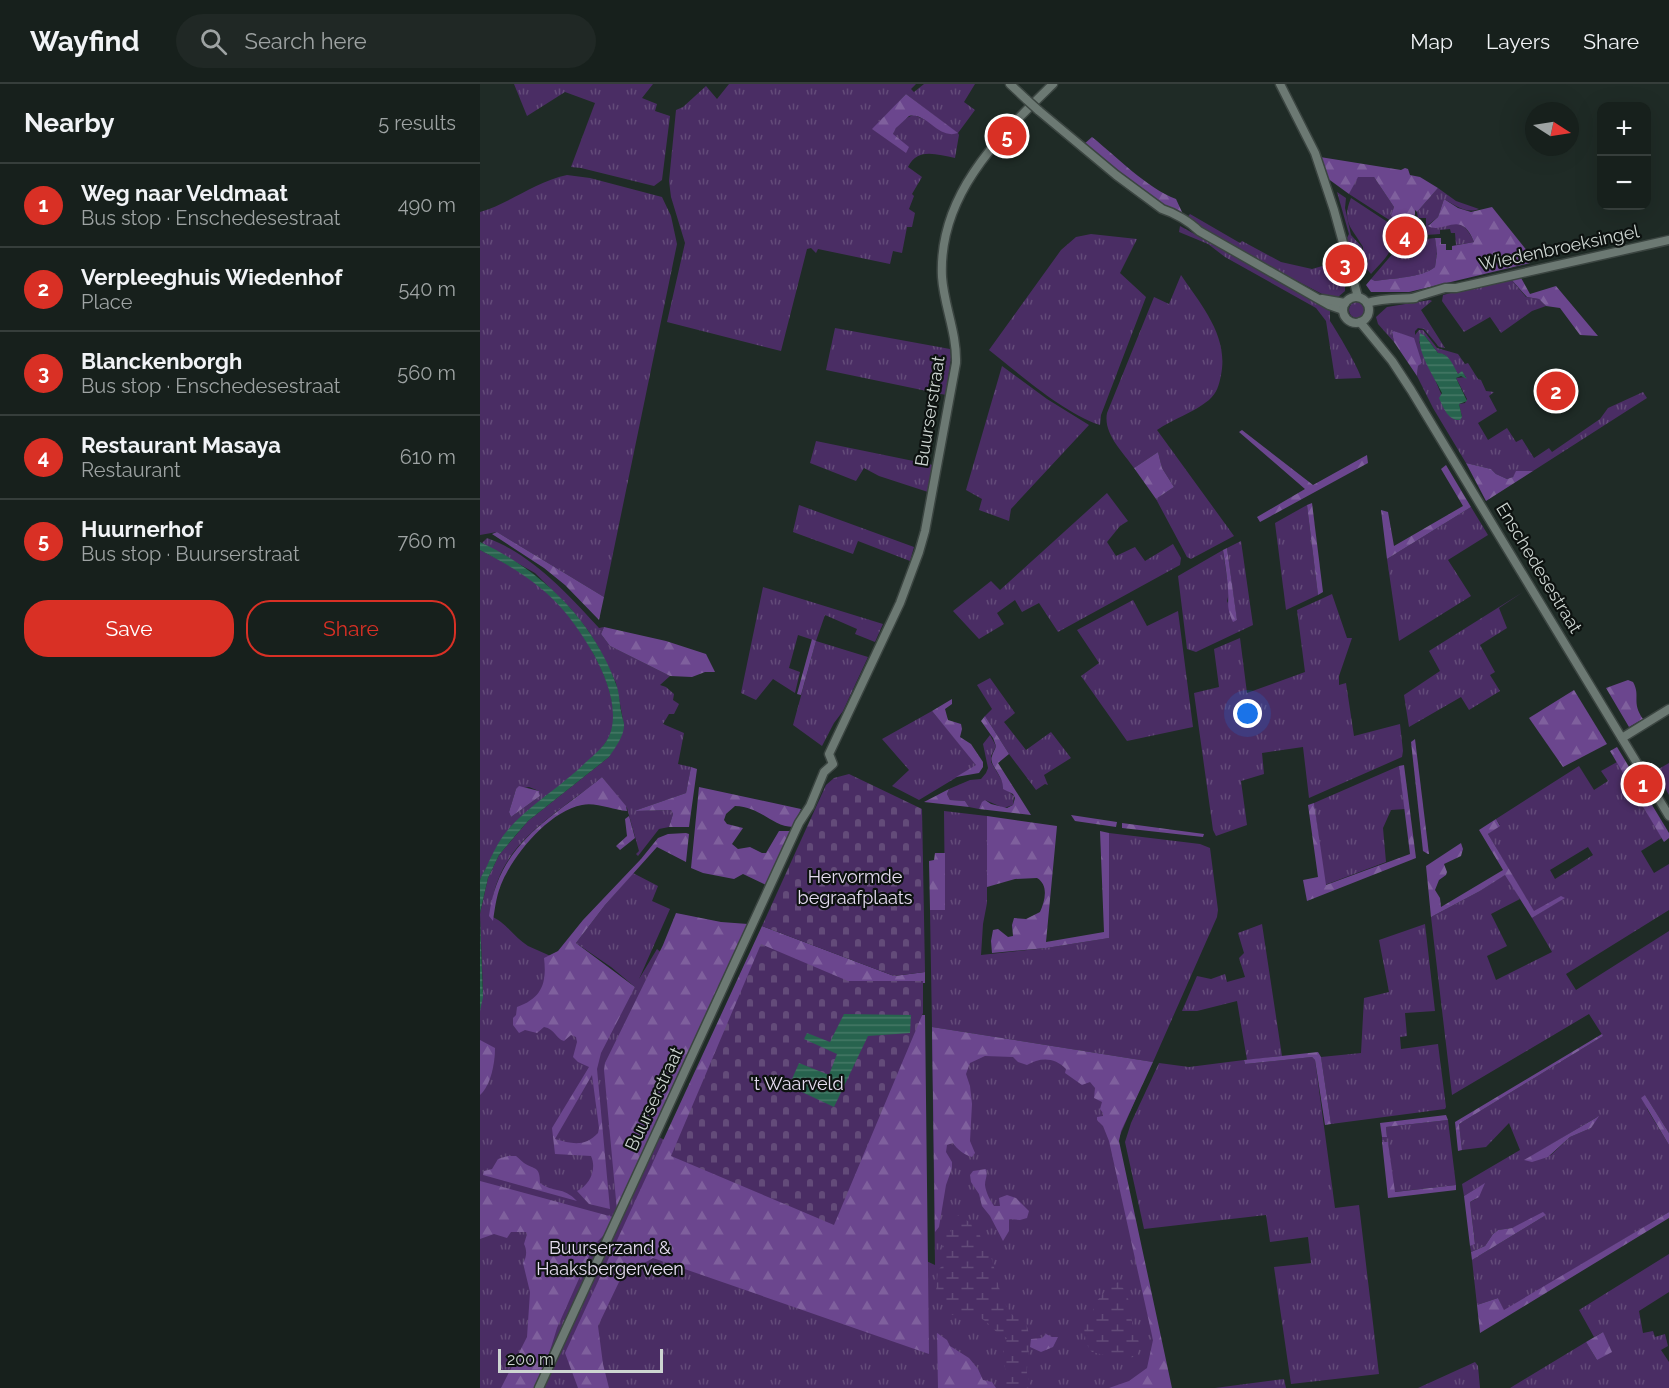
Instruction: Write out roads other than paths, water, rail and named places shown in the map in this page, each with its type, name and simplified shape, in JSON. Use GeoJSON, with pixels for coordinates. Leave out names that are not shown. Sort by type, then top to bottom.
{"type":"FeatureCollection","features":[{"type":"Feature","properties":{"kind":"main road"},"geometry":{"type":"LineString","coordinates":[[1010,84],[1116,175],[1162,209],[1321,299],[1350,302],[1368,306],[1362,321],[1349,321],[1345,316],[1350,302],[1351,276],[1334,210],[1315,153],[1280,84]]}},
{"type":"Feature","properties":{"kind":"main road","name":"Buurserstraat"},"geometry":{"type":"LineString","coordinates":[[539,1388],[799,823],[810,806],[824,772],[832,762],[830,754],[903,594],[925,531],[956,363],[956,345],[942,278],[942,256],[948,222],[963,189],[987,152],[1053,84]]}},
{"type":"Feature","properties":{"kind":"main road","name":"Wiedenbroeksingel"},"geometry":{"type":"LineString","coordinates":[[1368,306],[1381,299],[1412,298],[1445,288],[1456,288],[1669,240]]}},
{"type":"Feature","properties":{"kind":"main road","name":"Enschedesestraat"},"geometry":{"type":"LineString","coordinates":[[1362,321],[1411,390],[1669,816]]}},
{"type":"Feature","properties":{"kind":"main road"},"geometry":{"type":"LineString","coordinates":[[1622,738],[1669,710]]}},
{"type":"Feature","properties":{"kind":"place","name":"Huurnerhof"},"geometry":{"type":"Point","coordinates":[1007,136]}},
{"type":"Feature","properties":{"kind":"place","name":"Restaurant Masaya"},"geometry":{"type":"Point","coordinates":[1405,236]}},
{"type":"Feature","properties":{"kind":"place","name":"Blanckenborgh"},"geometry":{"type":"Point","coordinates":[1345,264]}},
{"type":"Feature","properties":{"kind":"place","name":"Verpleeghuis Wiedenhof"},"geometry":{"type":"Point","coordinates":[1556,391]}},
{"type":"Feature","properties":{"kind":"place","name":"Weg naar Veldmaat"},"geometry":{"type":"Point","coordinates":[1643,784]}},
{"type":"Feature","properties":{"kind":"park label","name":"Hervormde begraafplaats"},"geometry":{"type":"Point","coordinates":[855,887]}},
{"type":"Feature","properties":{"kind":"park label","name":"'t Waarveld"},"geometry":{"type":"Point","coordinates":[797,1084]}},
{"type":"Feature","properties":{"kind":"park label","name":"Buurserzand & Haaksbergerveen"},"geometry":{"type":"Point","coordinates":[610,1258]}}]}
